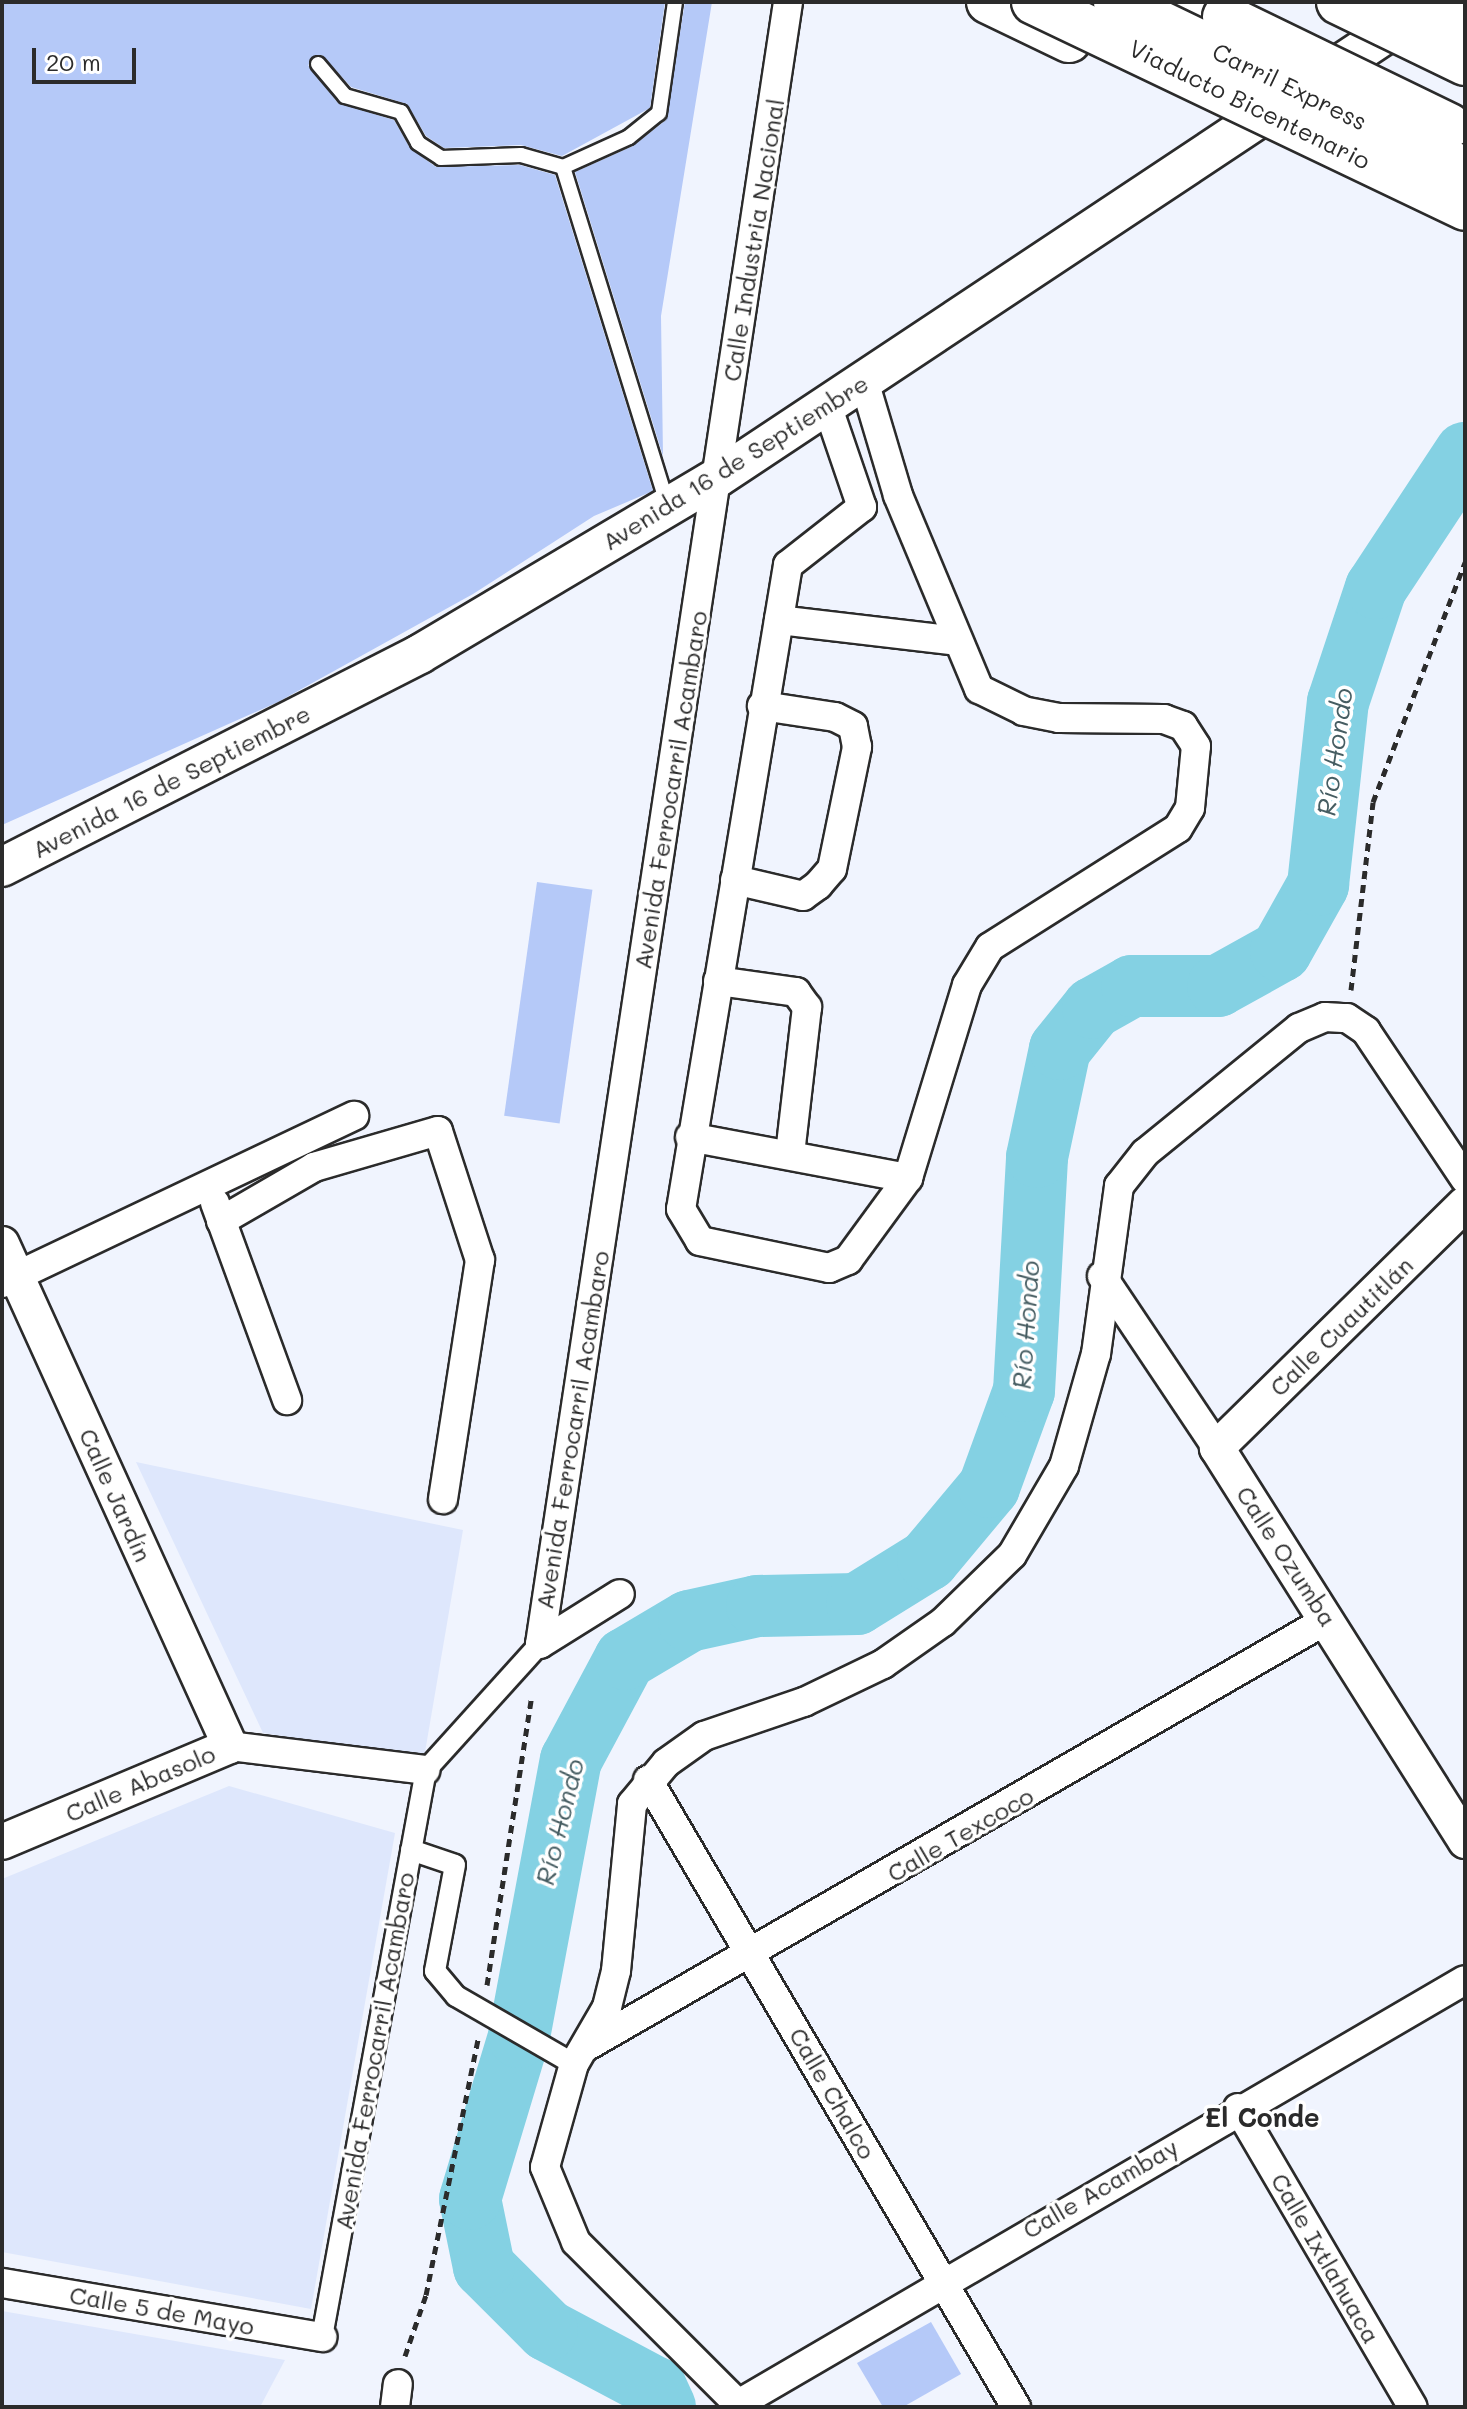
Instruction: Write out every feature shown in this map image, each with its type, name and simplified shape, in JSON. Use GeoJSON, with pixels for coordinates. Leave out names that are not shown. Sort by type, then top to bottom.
{"type":"FeatureCollection","features":[{"type":"Feature","properties":{"kind":"highway","name":"Viaducto Bicentenario"},"geometry":{"type":"LineString","coordinates":[[1034,2],[1465,208]]}},
{"type":"Feature","properties":{"kind":"highway","name":"Carril Express"},"geometry":{"type":"LineString","coordinates":[[1116,2],[1465,170]]}},
{"type":"Feature","properties":{"kind":"highway"},"geometry":{"type":"LineString","coordinates":[[1339,2],[1465,63]]}},
{"type":"Feature","properties":{"kind":"highway"},"geometry":{"type":"LineString","coordinates":[[1410,2],[1465,28]]}},
{"type":"Feature","properties":{"kind":"highway"},"geometry":{"type":"LineString","coordinates":[[1209,10],[1457,130]]}},
{"type":"Feature","properties":{"kind":"main road"},"geometry":{"type":"LineString","coordinates":[[988,2],[1186,97]]}},
{"type":"Feature","properties":{"kind":"main road","name":"Avenida 16 de Septiembre"},"geometry":{"type":"LineString","coordinates":[[2,867],[420,654],[717,478],[1434,2]]}},
{"type":"Feature","properties":{"kind":"main road"},"geometry":{"type":"LineString","coordinates":[[1398,197],[1465,230]]}},
{"type":"Feature","properties":{"kind":"street","name":"Calle Industria Nacional"},"geometry":{"type":"LineString","coordinates":[[717,478],[788,2]]}},
{"type":"Feature","properties":{"kind":"street"},"geometry":{"type":"LineString","coordinates":[[864,381],[898,495],[971,677],[991,699],[1059,718],[1164,719],[1183,726],[1196,746],[1190,808],[1160,844],[990,947],[967,985],[908,1178],[848,1260],[829,1268],[700,1241],[681,1209],[690,1137],[788,565],[862,507],[898,495]]}},
{"type":"Feature","properties":{"kind":"street"},"geometry":{"type":"LineString","coordinates":[[827,405],[862,507]]}},
{"type":"Feature","properties":{"kind":"street","name":"Avenida Ferrocarril Acambaro"},"geometry":{"type":"LineString","coordinates":[[322,2337],[426,1770],[540,1644],[717,478]]}},
{"type":"Feature","properties":{"kind":"street"},"geometry":{"type":"LineString","coordinates":[[779,620],[958,641]]}},
{"type":"Feature","properties":{"kind":"street"},"geometry":{"type":"LineString","coordinates":[[735,880],[803,896],[818,885],[832,869],[857,747],[853,726],[835,717],[762,706]]}},
{"type":"Feature","properties":{"kind":"street"},"geometry":{"type":"LineString","coordinates":[[718,981],[796,992],[807,1007],[790,1155]]}},
{"type":"Feature","properties":{"kind":"street"},"geometry":{"type":"LineString","coordinates":[[740,2405],[614,2286],[576,2242],[552,2199],[545,2167],[573,2054],[616,1971],[632,1804],[648,1780],[704,1736],[804,1702],[883,1664],[943,1622],[1012,1555],[1064,1466],[1096,1354],[1102,1276],[1119,1186],[1145,1153],[1299,1028],[1347,1018],[1366,1031],[1465,1179]]}},
{"type":"Feature","properties":{"kind":"street"},"geometry":{"type":"LineString","coordinates":[[10,1279],[354,1116]]}},
{"type":"Feature","properties":{"kind":"street"},"geometry":{"type":"LineString","coordinates":[[221,1221],[314,1167],[438,1131],[480,1260],[443,1499]]}},
{"type":"Feature","properties":{"kind":"street"},"geometry":{"type":"LineString","coordinates":[[690,1137],[908,1178]]}},
{"type":"Feature","properties":{"kind":"street"},"geometry":{"type":"LineString","coordinates":[[207,1184],[287,1400]]}},
{"type":"Feature","properties":{"kind":"street","name":"Calle Cuautitlán"},"geometry":{"type":"LineString","coordinates":[[1217,1448],[1465,1204]]}},
{"type":"Feature","properties":{"kind":"street","name":"Calle Jardín"},"geometry":{"type":"LineString","coordinates":[[2,1244],[10,1279],[230,1746]]}},
{"type":"Feature","properties":{"kind":"street","name":"Calle Ozumba"},"geometry":{"type":"LineString","coordinates":[[1102,1276],[1328,1619],[1465,1841]]}},
{"type":"Feature","properties":{"kind":"street"},"geometry":{"type":"LineString","coordinates":[[540,1644],[620,1594]]}},
{"type":"Feature","properties":{"kind":"street","name":"Calle Texcoco"},"geometry":{"type":"LineString","coordinates":[[573,2054],[753,1954],[1328,1619]]}},
{"type":"Feature","properties":{"kind":"street","name":"Calle Abasolo"},"geometry":{"type":"LineString","coordinates":[[2,1842],[230,1746],[426,1770]]}},
{"type":"Feature","properties":{"kind":"street","name":"Calle Chalco"},"geometry":{"type":"LineString","coordinates":[[648,1780],[753,1954],[1016,2407]]}},
{"type":"Feature","properties":{"kind":"street"},"geometry":{"type":"LineString","coordinates":[[411,1850],[455,1865],[435,1971],[456,1996],[497,2021],[573,2054]]}},
{"type":"Feature","properties":{"kind":"street","name":"Calle Acambay"},"geometry":{"type":"LineString","coordinates":[[740,2405],[941,2280],[1465,1980]]}},
{"type":"Feature","properties":{"kind":"street","name":"Calle Ixtlahuaca"},"geometry":{"type":"LineString","coordinates":[[1238,2108],[1413,2407]]}},
{"type":"Feature","properties":{"kind":"street","name":"Calle 5 de Mayo"},"geometry":{"type":"LineString","coordinates":[[2,2283],[322,2337]]}},
{"type":"Feature","properties":{"kind":"lane"},"geometry":{"type":"LineString","coordinates":[[318,64],[345,96],[401,112],[418,143],[441,158],[521,155],[563,167],[629,137],[659,113],[675,2]]}},
{"type":"Feature","properties":{"kind":"lane"},"geometry":{"type":"LineString","coordinates":[[563,167],[669,506]]}},
{"type":"Feature","properties":{"kind":"path"},"geometry":{"type":"LineString","coordinates":[[1347,1018],[1373,802],[1465,562]]}},
{"type":"Feature","properties":{"kind":"shaded area"},"geometry":{"type":"Polygon","coordinates":[[[136,1462],[463,1530],[424,1758],[263,1733],[136,1462]]]}},
{"type":"Feature","properties":{"kind":"shaded area"},"geometry":{"type":"Polygon","coordinates":[[[229,1786],[395,1833],[311,2309],[2,2252],[2,1879],[229,1786]]]}},
{"type":"Feature","properties":{"kind":"shaded area"},"geometry":{"type":"Polygon","coordinates":[[[2,2311],[285,2360],[260,2407],[2,2407],[2,2311]]]}},
{"type":"Feature","properties":{"kind":"building"},"geometry":{"type":"Polygon","coordinates":[[[2,2],[665,2],[650,108],[562,156],[521,145],[444,148],[426,136],[407,104],[351,87],[322,55],[308,65],[338,103],[394,120],[410,148],[436,167],[520,165],[555,175],[653,491],[594,516],[473,594],[278,702],[2,825],[2,2]]]}},
{"type":"Feature","properties":{"kind":"building"},"geometry":{"type":"Polygon","coordinates":[[[685,2],[712,2],[661,316],[663,456],[575,172],[633,146],[666,120],[685,2]]]}},
{"type":"Feature","properties":{"kind":"building"},"geometry":{"type":"Polygon","coordinates":[[[537,882],[592,890],[560,1123],[504,1116],[537,882]]]}},
{"type":"Feature","properties":{"kind":"building"},"geometry":{"type":"Polygon","coordinates":[[[931,2322],[961,2374],[903,2407],[883,2407],[857,2363],[931,2322]]]}},
{"type":"Feature","properties":{"kind":"waterway","name":"Río Hondo"},"geometry":{"type":"LineString","coordinates":[[665,2407],[656,2388],[547,2330],[484,2267],[470,2199],[519,2037],[571,1760],[625,1659],[689,1621],[757,1606],[857,1604],[928,1560],[989,1487],[1024,1391],[1037,1157],[1060,1049],[1093,1008],[1132,986],[1218,986],[1281,951],[1318,885],[1338,702],[1376,588],[1465,453]]}},
{"type":"Feature","properties":{"kind":"district","name":"El Conde"},"geometry":{"type":"Point","coordinates":[1262,2118]}}]}
